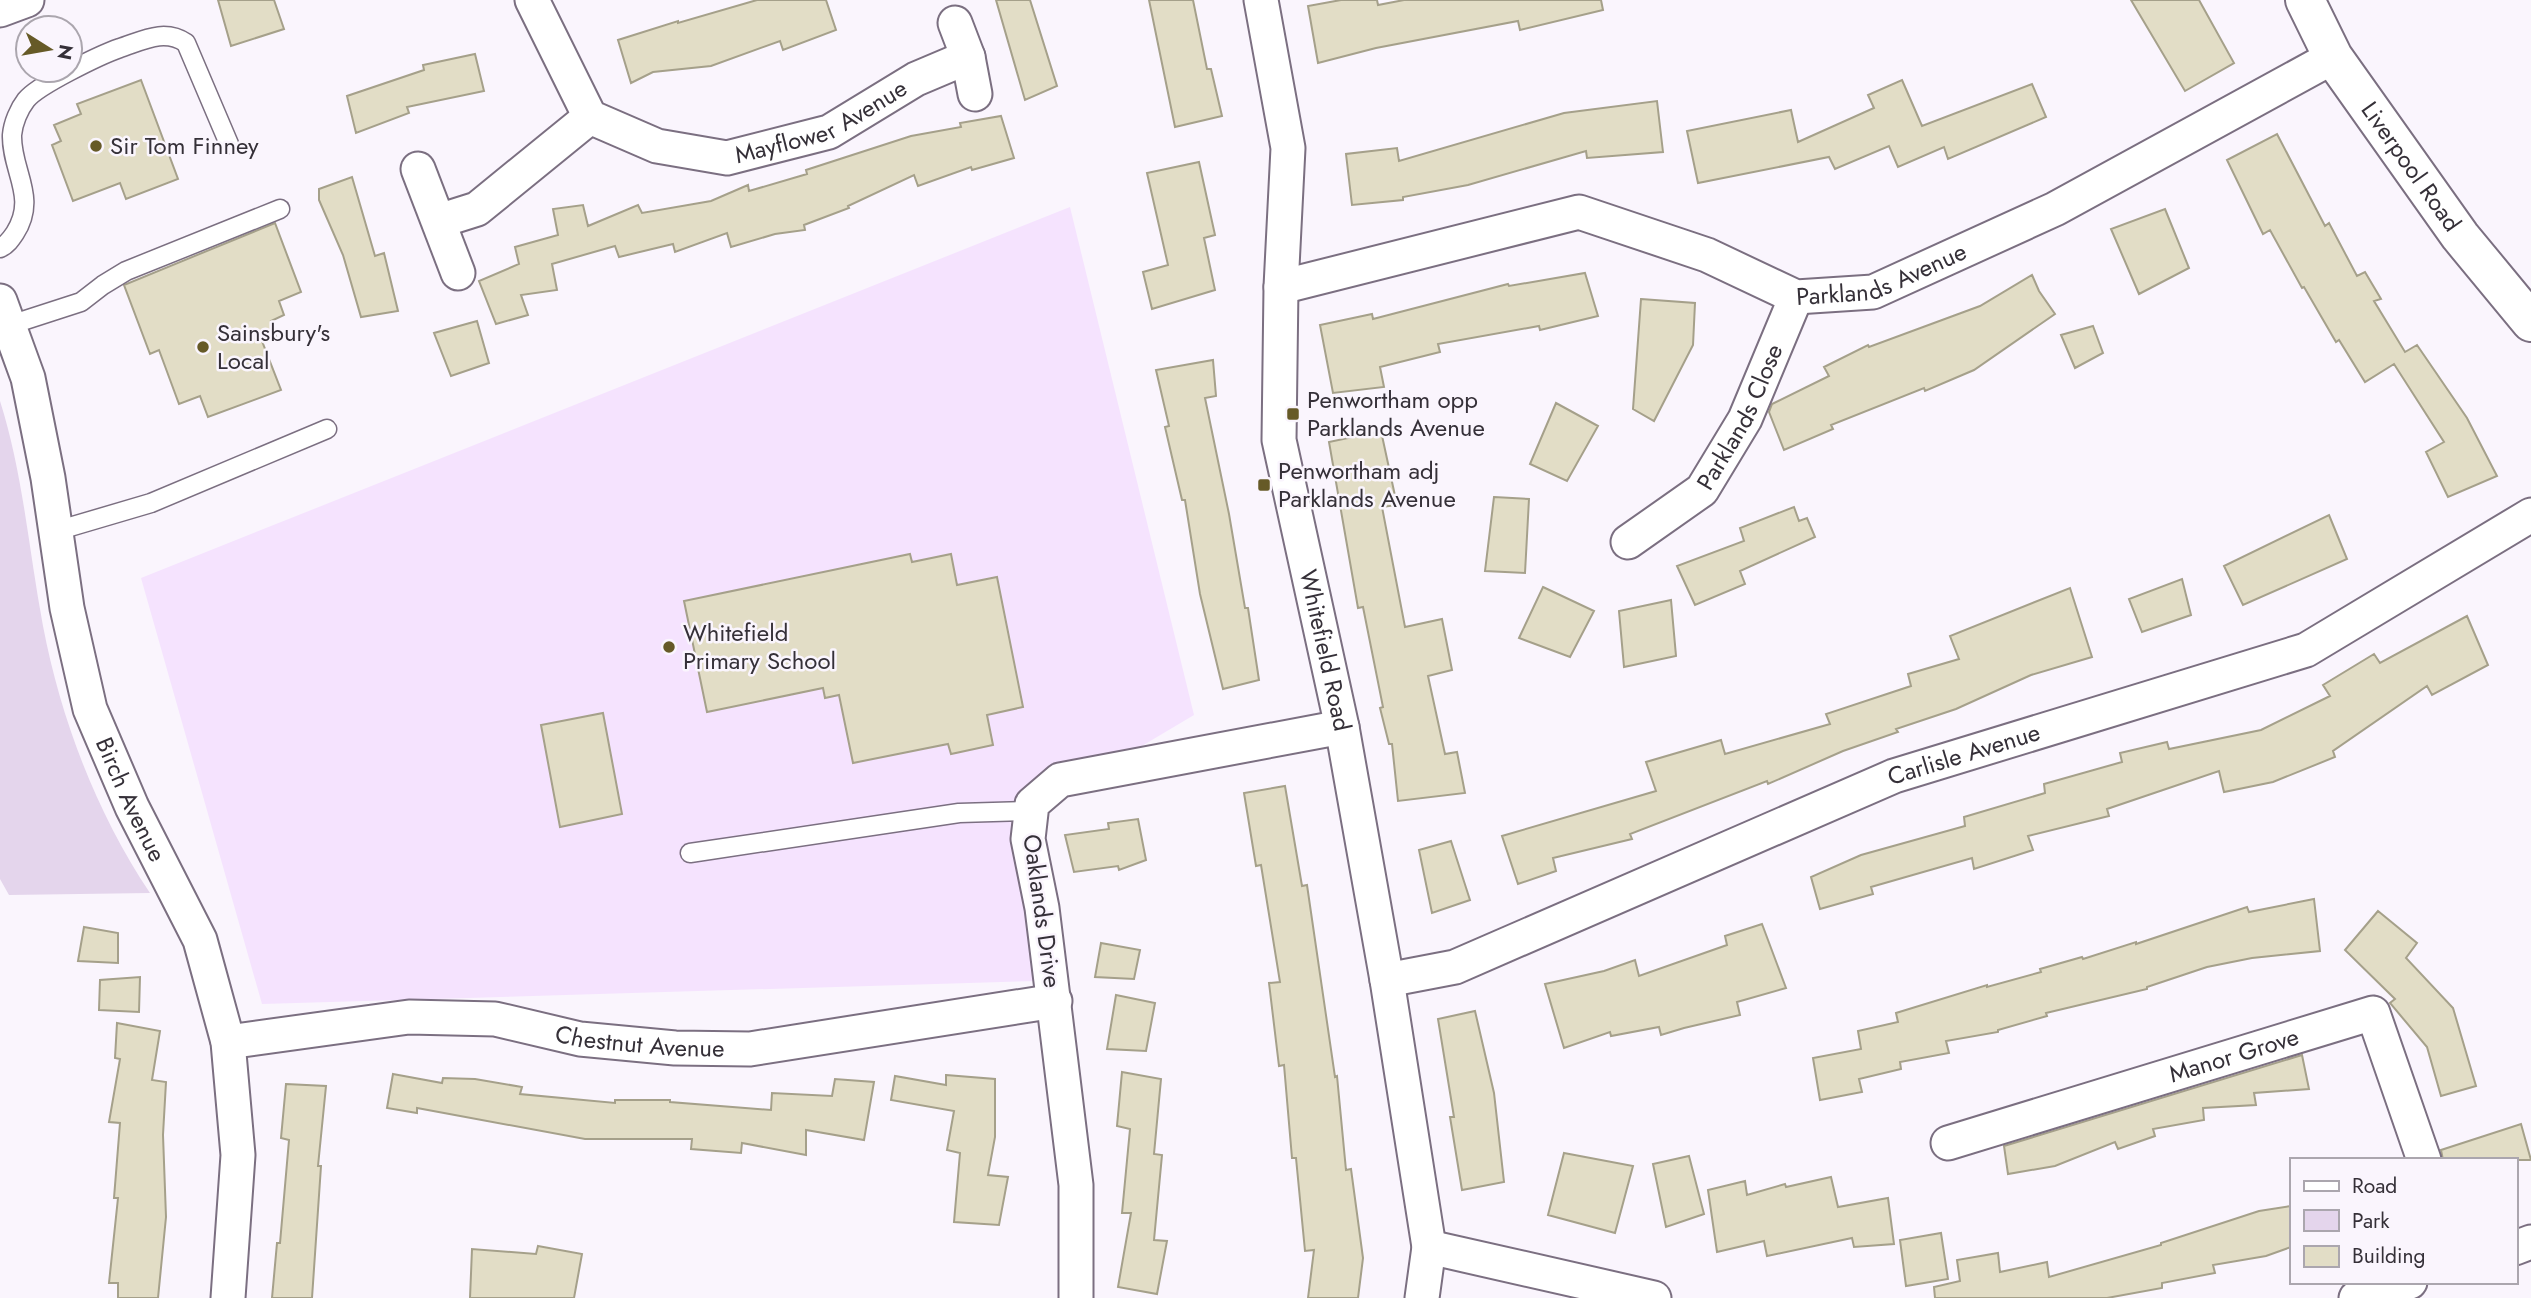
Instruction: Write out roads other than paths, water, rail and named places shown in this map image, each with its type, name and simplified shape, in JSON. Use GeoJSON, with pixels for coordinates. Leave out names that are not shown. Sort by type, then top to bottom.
{"type":"FeatureCollection","features":[{"type":"Feature","properties":{"kind":"street"},"geometry":{"type":"LineString","coordinates":[[0,10],[27,0]]}},
{"type":"Feature","properties":{"kind":"street"},"geometry":{"type":"LineString","coordinates":[[439,220],[477,209],[590,117],[532,0]]}},
{"type":"Feature","properties":{"kind":"street","name":"Whitefield Road"},"geometry":{"type":"LineString","coordinates":[[1261,0],[1288,148],[1281,287],[1279,440],[1342,727],[1387,980],[1429,1247],[1422,1298]]}},
{"type":"Feature","properties":{"kind":"street","name":"Liverpool Road"},"geometry":{"type":"LineString","coordinates":[[2305,0],[2333,57],[2460,236],[2531,322]]}},
{"type":"Feature","properties":{"kind":"street"},"geometry":{"type":"LineString","coordinates":[[955,23],[968,57],[975,94]]}},
{"type":"Feature","properties":{"kind":"street","name":"Mayflower Avenue"},"geometry":{"type":"LineString","coordinates":[[590,117],[657,146],[727,158],[829,132],[916,79],[968,57]]}},
{"type":"Feature","properties":{"kind":"street","name":"Parklands Avenue"},"geometry":{"type":"LineString","coordinates":[[1281,287],[1580,212],[1706,255],[1796,297],[1873,292],[2055,209],[2333,57]]}},
{"type":"Feature","properties":{"kind":"street"},"geometry":{"type":"LineString","coordinates":[[418,169],[458,273]]}},
{"type":"Feature","properties":{"kind":"street","name":"Parklands Close"},"geometry":{"type":"LineString","coordinates":[[1628,542],[1702,490],[1745,419],[1796,297]]}},
{"type":"Feature","properties":{"kind":"street","name":"Birch Avenue"},"geometry":{"type":"LineString","coordinates":[[5,313],[28,378],[48,478],[67,608],[90,709],[132,807],[200,940],[228,1042],[238,1155],[228,1298]]}},
{"type":"Feature","properties":{"kind":"street","name":"Carlisle Avenue"},"geometry":{"type":"LineString","coordinates":[[1387,980],[1455,967],[1894,776],[2306,650],[2531,516]]}},
{"type":"Feature","properties":{"kind":"street","name":"Oaklands Drive"},"geometry":{"type":"LineString","coordinates":[[1076,1298],[1076,1185],[1055,1001],[1042,908],[1028,839],[1032,804],[1060,780],[1342,727]]}},
{"type":"Feature","properties":{"kind":"street","name":"Chestnut Avenue"},"geometry":{"type":"LineString","coordinates":[[228,1042],[410,1017],[495,1019],[580,1039],[675,1048],[750,1049],[1055,1001]]}},
{"type":"Feature","properties":{"kind":"street","name":"Manor Grove"},"geometry":{"type":"LineString","coordinates":[[1948,1143],[2373,1013],[2423,1158]]}},
{"type":"Feature","properties":{"kind":"street"},"geometry":{"type":"LineString","coordinates":[[1429,1247],[1654,1298]]}},
{"type":"Feature","properties":{"kind":"street"},"geometry":{"type":"LineString","coordinates":[[2356,1298],[2403,1284]]}},
{"type":"Feature","properties":{"kind":"lane"},"geometry":{"type":"LineString","coordinates":[[0,248],[12,237],[20,224],[25,206],[24,187],[14,154],[12,133],[26,99],[38,88],[113,50],[162,34],[177,37],[186,43],[229,144]]}},
{"type":"Feature","properties":{"kind":"lane"},"geometry":{"type":"LineString","coordinates":[[5,313],[81,302],[126,271],[280,209]]}},
{"type":"Feature","properties":{"kind":"lane"},"geometry":{"type":"LineString","coordinates":[[56,531],[151,503],[327,429]]}},
{"type":"Feature","properties":{"kind":"lane"},"geometry":{"type":"LineString","coordinates":[[690,853],[959,813],[1031,811]]}},
{"type":"Feature","properties":{"kind":"place","name":"Sir Tom Finney"},"geometry":{"type":"Point","coordinates":[96,146]}},
{"type":"Feature","properties":{"kind":"place","name":"Sainsbury's Local"},"geometry":{"type":"Point","coordinates":[203,347]}},
{"type":"Feature","properties":{"kind":"place","name":"Penwortham opp Parklands Avenue"},"geometry":{"type":"Point","coordinates":[1293,414]}},
{"type":"Feature","properties":{"kind":"place","name":"Penwortham adj Parklands Avenue"},"geometry":{"type":"Point","coordinates":[1264,485]}},
{"type":"Feature","properties":{"kind":"place","name":"Whitefield Primary School"},"geometry":{"type":"Point","coordinates":[669,647]}}]}
